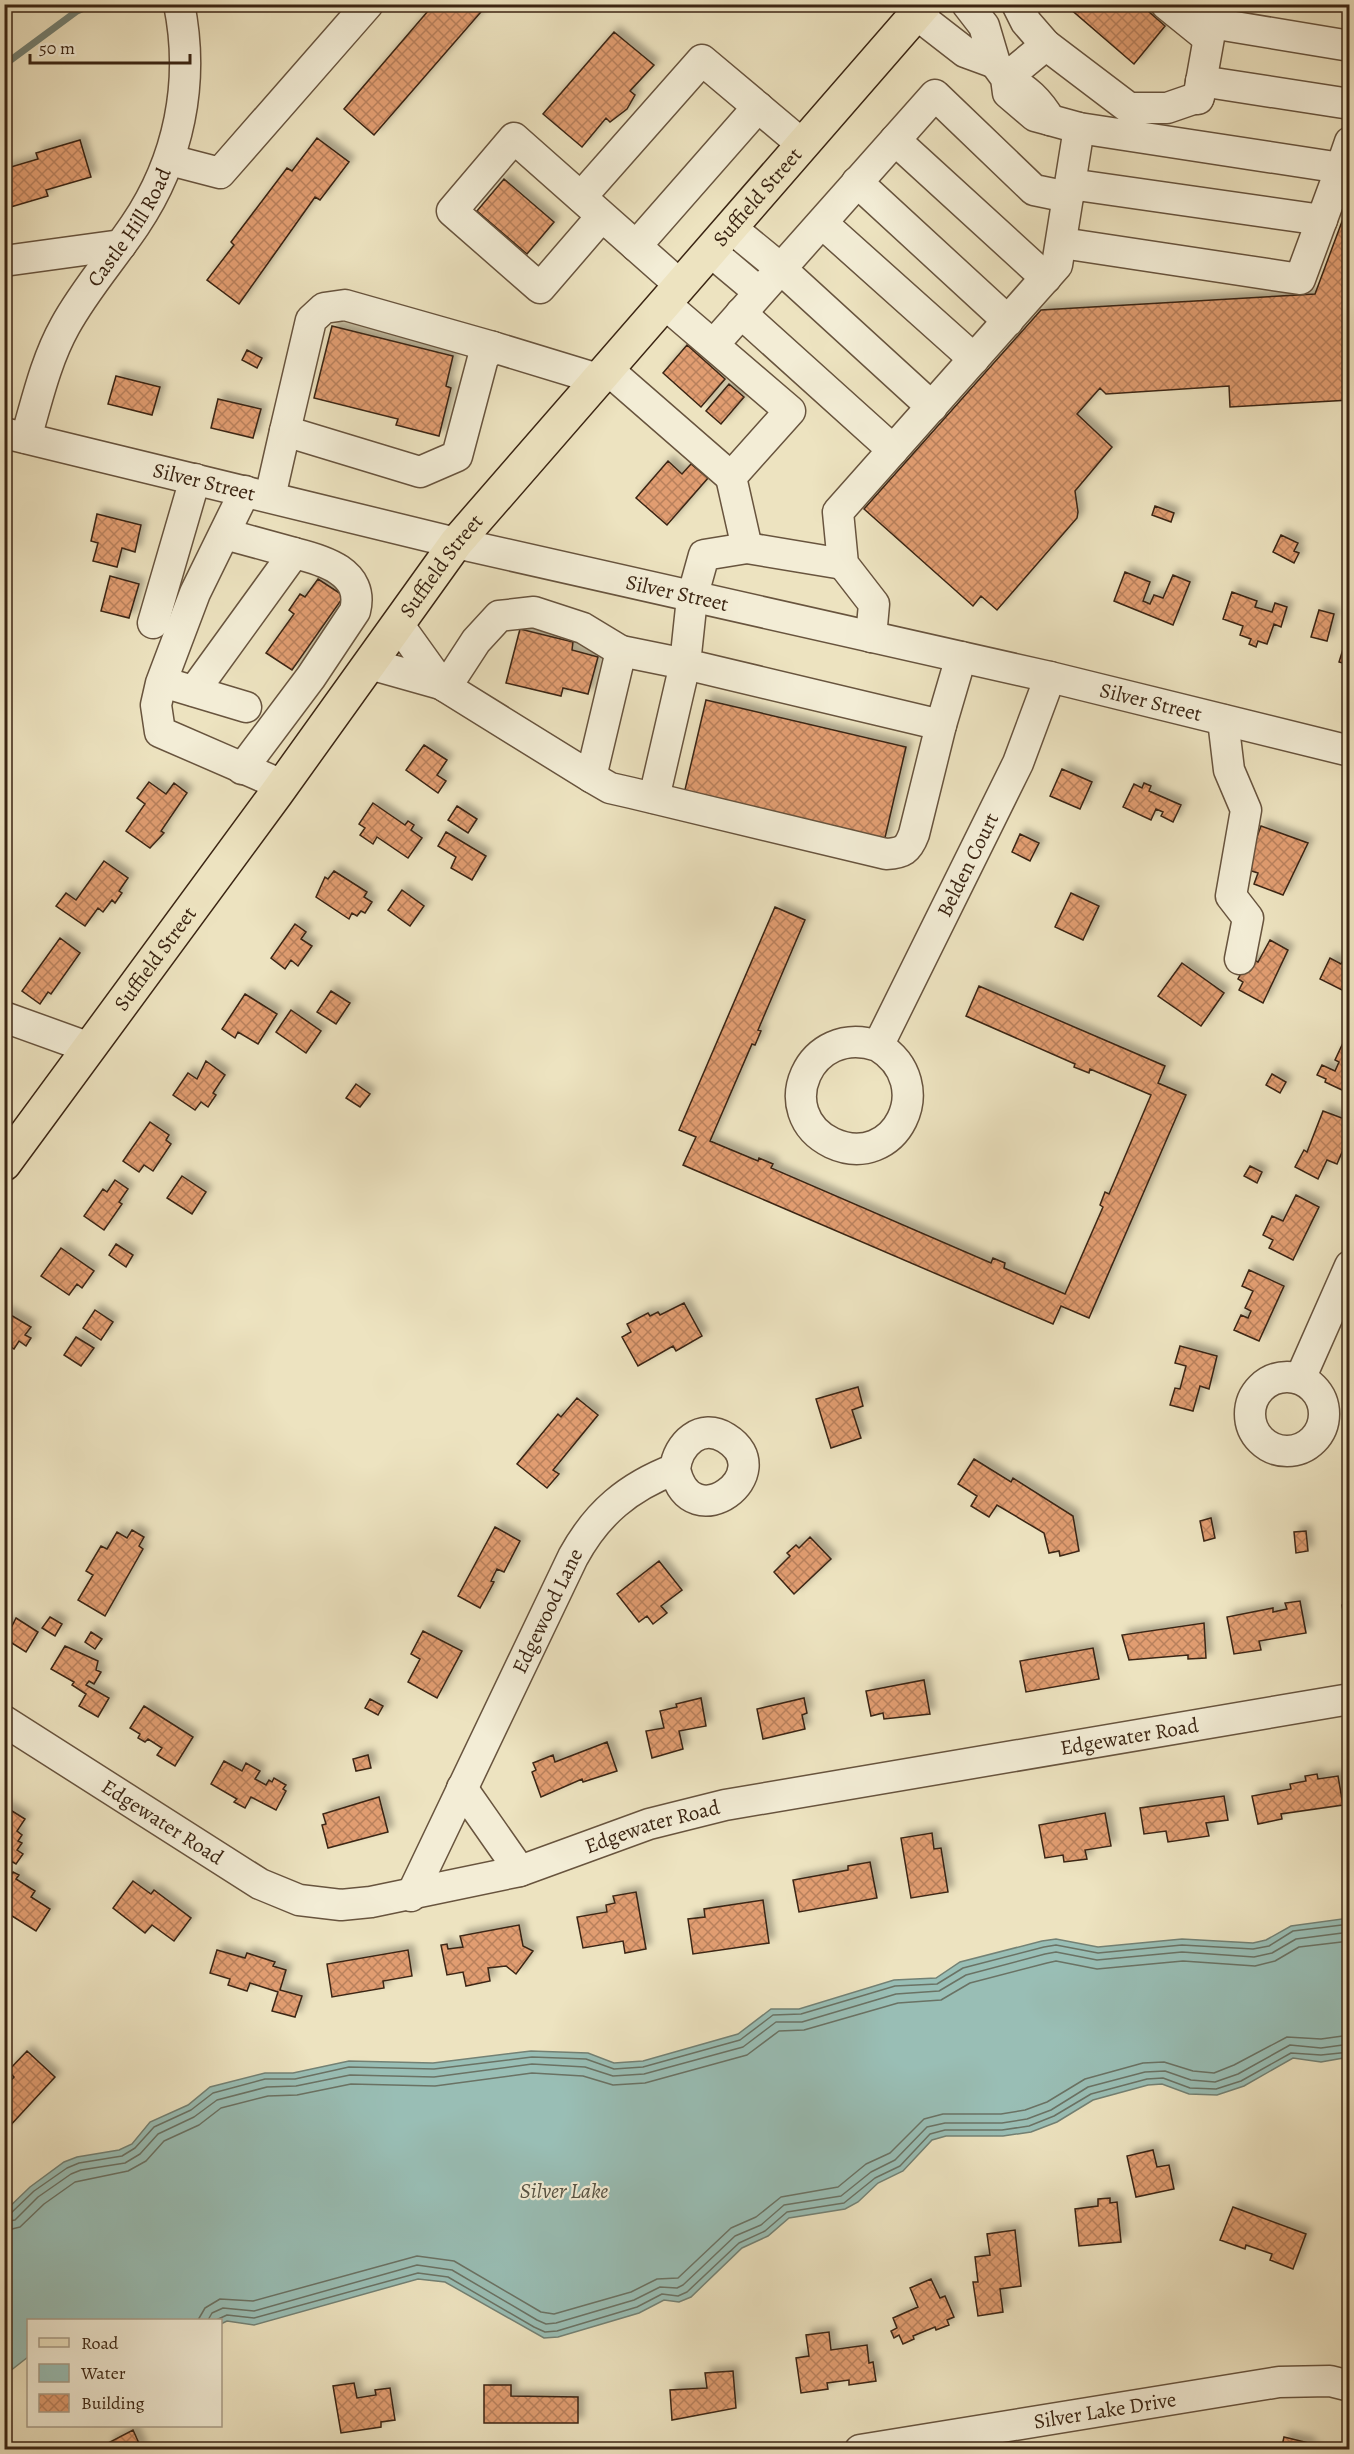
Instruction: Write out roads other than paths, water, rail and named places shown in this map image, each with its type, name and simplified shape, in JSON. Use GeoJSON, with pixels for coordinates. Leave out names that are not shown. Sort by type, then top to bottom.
{"type":"FeatureCollection","features":[{"type":"Feature","properties":{"kind":"main road","name":"Suffield Street"},"geometry":{"type":"LineString","coordinates":[[4,1164],[456,543],[921,10]]}},
{"type":"Feature","properties":{"kind":"street","name":"Castle Hill Road"},"geometry":{"type":"LineString","coordinates":[[15,435],[66,324],[148,205],[170,160],[184,90],[184,38],[178,4]]}},
{"type":"Feature","properties":{"kind":"street"},"geometry":{"type":"LineString","coordinates":[[170,160],[220,173],[368,4]]}},
{"type":"Feature","properties":{"kind":"street"},"geometry":{"type":"LineString","coordinates":[[967,4],[984,26],[1008,93],[1035,116],[1079,128],[1191,143],[1345,155],[1300,279],[1062,243]]}},
{"type":"Feature","properties":{"kind":"street"},"geometry":{"type":"LineString","coordinates":[[1017,4],[1026,22],[1046,45],[1129,108],[1167,108],[1200,89],[1350,104]]}},
{"type":"Feature","properties":{"kind":"street"},"geometry":{"type":"LineString","coordinates":[[1166,4],[1211,22],[1350,46]]}},
{"type":"Feature","properties":{"kind":"street"},"geometry":{"type":"LineString","coordinates":[[921,10],[965,52],[1000,70]]}},
{"type":"Feature","properties":{"kind":"street"},"geometry":{"type":"LineString","coordinates":[[1191,143],[1211,22]]}},
{"type":"Feature","properties":{"kind":"street"},"geometry":{"type":"LineString","coordinates":[[1000,70],[1046,45]]}},
{"type":"Feature","properties":{"kind":"street"},"geometry":{"type":"LineString","coordinates":[[731,477],[790,411],[714,344],[636,246],[592,207],[514,138],[452,211],[540,288],[592,207],[702,60],[803,145]]}},
{"type":"Feature","properties":{"kind":"street"},"geometry":{"type":"LineString","coordinates":[[714,344],[935,95],[1034,190],[1069,191],[1322,220]]}},
{"type":"Feature","properties":{"kind":"street"},"geometry":{"type":"LineString","coordinates":[[636,246],[758,107]]}},
{"type":"Feature","properties":{"kind":"street"},"geometry":{"type":"LineString","coordinates":[[871,637],[874,604],[843,564],[838,512],[1058,265],[1079,128]]}},
{"type":"Feature","properties":{"kind":"street"},"geometry":{"type":"LineString","coordinates":[[895,140],[1046,278]]}},
{"type":"Feature","properties":{"kind":"street"},"geometry":{"type":"LineString","coordinates":[[857,182],[1008,321]]}},
{"type":"Feature","properties":{"kind":"street"},"geometry":{"type":"LineString","coordinates":[[822,223],[974,359]]}},
{"type":"Feature","properties":{"kind":"street"},"geometry":{"type":"LineString","coordinates":[[720,239],[780,268],[932,407]]}},
{"type":"Feature","properties":{"kind":"street"},"geometry":{"type":"LineString","coordinates":[[720,239],[750,303],[893,450]]}},
{"type":"Feature","properties":{"kind":"street"},"geometry":{"type":"LineString","coordinates":[[4,261],[121,245]]}},
{"type":"Feature","properties":{"kind":"street"},"geometry":{"type":"LineString","coordinates":[[282,785],[249,759],[227,753],[156,716],[161,683],[195,593],[225,534],[258,494],[285,431],[311,320],[324,308],[345,305],[493,347],[602,374],[731,477],[747,548]]}},
{"type":"Feature","properties":{"kind":"street"},"geometry":{"type":"LineString","coordinates":[[285,431],[420,472],[457,456],[483,358],[493,347]]}},
{"type":"Feature","properties":{"kind":"street","name":"Silver Street"},"geometry":{"type":"LineString","coordinates":[[15,435],[456,543],[1050,677],[1350,751]]}},
{"type":"Feature","properties":{"kind":"street"},"geometry":{"type":"LineString","coordinates":[[153,623],[195,479]]}},
{"type":"Feature","properties":{"kind":"street"},"geometry":{"type":"LineString","coordinates":[[225,534],[325,561],[348,576],[356,591],[355,611],[249,759]]}},
{"type":"Feature","properties":{"kind":"street"},"geometry":{"type":"LineString","coordinates":[[654,798],[685,664],[692,598],[704,555],[747,548],[843,564]]}},
{"type":"Feature","properties":{"kind":"street"},"geometry":{"type":"LineString","coordinates":[[194,691],[294,552]]}},
{"type":"Feature","properties":{"kind":"street"},"geometry":{"type":"LineString","coordinates":[[443,686],[476,641],[499,616],[534,612],[583,628],[621,651],[941,725]]}},
{"type":"Feature","properties":{"kind":"street"},"geometry":{"type":"LineString","coordinates":[[398,624],[443,686]]}},
{"type":"Feature","properties":{"kind":"street"},"geometry":{"type":"LineString","coordinates":[[591,777],[621,651]]}},
{"type":"Feature","properties":{"kind":"street"},"geometry":{"type":"LineString","coordinates":[[370,664],[443,686],[610,788],[886,854],[901,853],[909,846],[914,834],[941,725],[961,657]]}},
{"type":"Feature","properties":{"kind":"street","name":"Belden Court"},"geometry":{"type":"LineString","coordinates":[[878,1046],[1018,764],[1050,677]]}},
{"type":"Feature","properties":{"kind":"street"},"geometry":{"type":"LineString","coordinates":[[161,683],[246,707]]}},
{"type":"Feature","properties":{"kind":"street"},"geometry":{"type":"LineString","coordinates":[[1223,720],[1229,770],[1246,810],[1231,896],[1248,918],[1240,959]]}},
{"type":"Feature","properties":{"kind":"street"},"geometry":{"type":"LineString","coordinates":[[4,1017],[90,1048]]}},
{"type":"Feature","properties":{"kind":"street"},"geometry":{"type":"LineString","coordinates":[[1300,1379],[1350,1266]]}},
{"type":"Feature","properties":{"kind":"street","name":"Edgewood Lane"},"geometry":{"type":"LineString","coordinates":[[411,1896],[584,1538],[611,1505],[632,1488],[675,1469]]}},
{"type":"Feature","properties":{"kind":"street","name":"Edgewater Road"},"geometry":{"type":"LineString","coordinates":[[4,1721],[260,1884],[299,1900],[341,1905],[411,1896],[520,1871],[649,1824],[725,1805],[1350,1699]]}},
{"type":"Feature","properties":{"kind":"street"},"geometry":{"type":"LineString","coordinates":[[462,1788],[520,1871]]}},
{"type":"Feature","properties":{"kind":"street","name":"Silver Lake Drive"},"geometry":{"type":"LineString","coordinates":[[860,2450],[1279,2382],[1330,2381],[1350,2386]]}},
{"type":"Feature","properties":{"kind":"water","name":"Silver Lake"},"geometry":{"type":"Polygon","coordinates":[[[1349,1918],[1349,2057],[1321,2062],[1293,2058],[1244,2086],[1217,2095],[1189,2094],[1162,2084],[1148,2085],[1093,2100],[1057,2122],[1031,2132],[1003,2136],[946,2136],[932,2140],[903,2171],[878,2183],[858,2202],[845,2209],[789,2218],[768,2236],[742,2248],[691,2297],[679,2302],[664,2300],[639,2313],[558,2337],[544,2338],[445,2282],[418,2279],[254,2325],[227,2321],[222,2324],[222,2319],[27,2319],[27,2358],[5,2375],[5,2211],[30,2187],[64,2162],[77,2157],[119,2150],[132,2144],[150,2122],[188,2105],[210,2087],[265,2073],[293,2073],[349,2061],[433,2063],[531,2051],[588,2053],[614,2063],[643,2061],[738,2034],[771,2009],[799,2009],[894,1980],[936,1978],[960,1962],[1042,1941],[1056,1939],[1098,1947],[1182,1939],[1253,1943],[1266,1940],[1291,1926],[1349,1918]]]}},
{"type":"Feature","properties":{"kind":"waterway"},"geometry":{"type":"LineString","coordinates":[[4,65],[77,11],[93,4]]}}]}
